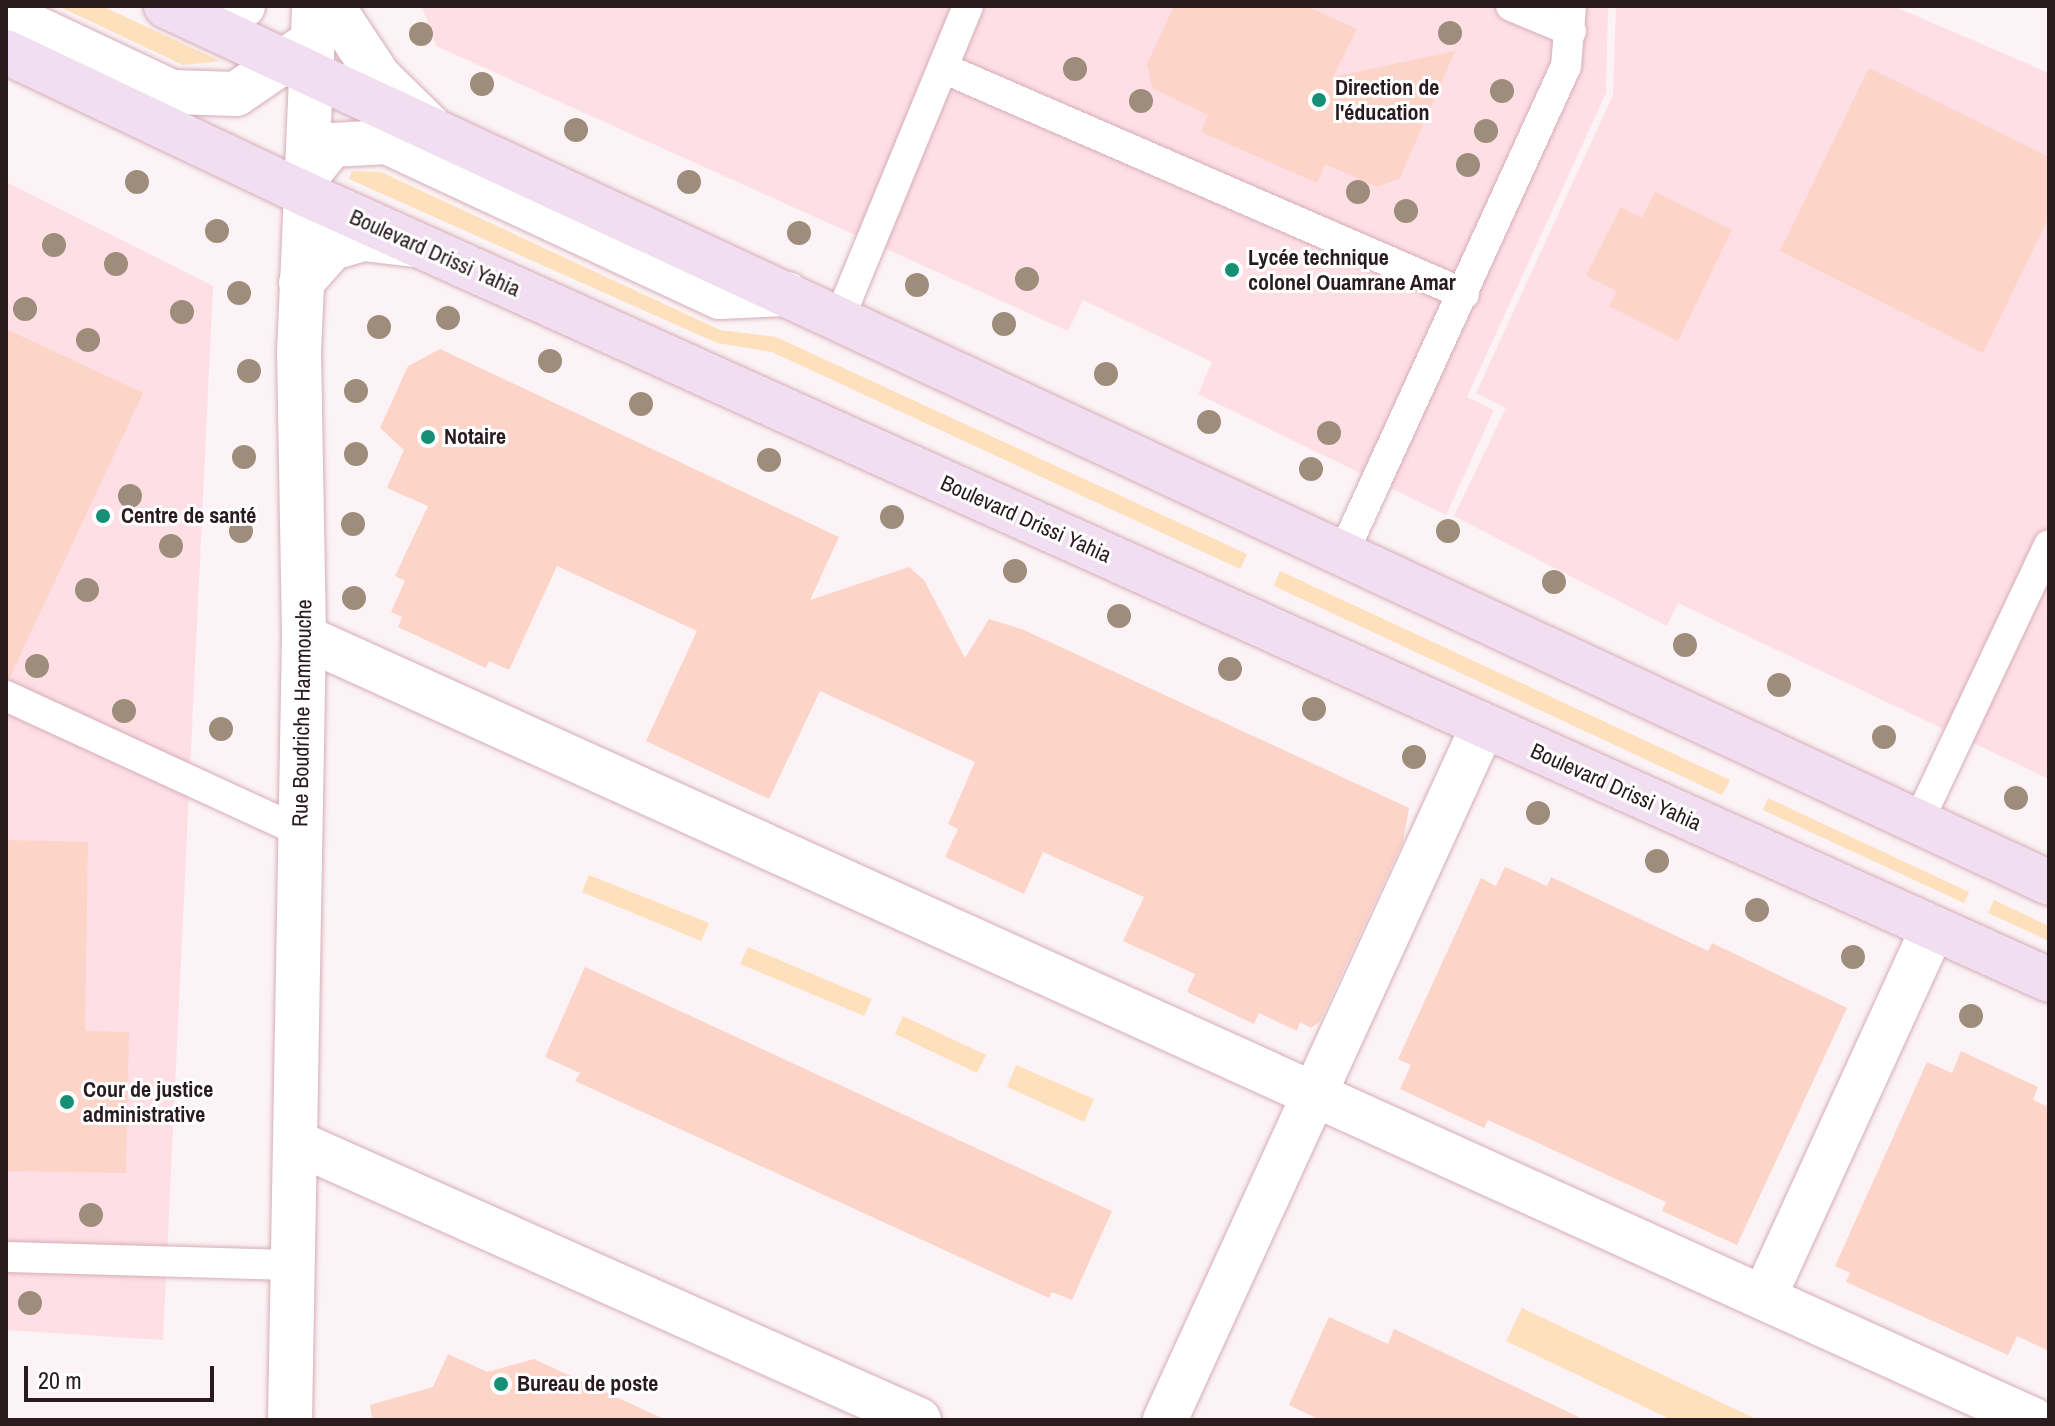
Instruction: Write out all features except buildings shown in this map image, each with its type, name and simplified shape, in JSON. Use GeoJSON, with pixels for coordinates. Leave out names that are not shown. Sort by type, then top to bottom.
{"type":"FeatureCollection","features":[{"type":"Feature","properties":{"kind":"main road"},"geometry":{"type":"LineString","coordinates":[[166,6],[311,38],[431,128],[839,319],[1345,549],[2049,883]]}},
{"type":"Feature","properties":{"kind":"main road","name":"Boulevard Drissi Yahia"},"geometry":{"type":"LineString","coordinates":[[6,52],[233,160],[305,186],[421,246],[2049,980]]}},
{"type":"Feature","properties":{"kind":"street"},"geometry":{"type":"LineString","coordinates":[[185,6],[243,6]]}},
{"type":"Feature","properties":{"kind":"street"},"geometry":{"type":"LineString","coordinates":[[6,14],[172,92],[236,94],[311,38],[379,77],[431,128]]}},
{"type":"Feature","properties":{"kind":"street","name":"Rue Boudriche Hammouche"},"geometry":{"type":"LineString","coordinates":[[290,1420],[304,637],[301,283],[311,38]]}},
{"type":"Feature","properties":{"kind":"street"},"geometry":{"type":"LineString","coordinates":[[305,186],[332,145],[387,142],[720,297],[787,294]]}},
{"type":"Feature","properties":{"kind":"street"},"geometry":{"type":"LineString","coordinates":[[233,160],[268,192],[285,222],[301,283]]}},
{"type":"Feature","properties":{"kind":"street"},"geometry":{"type":"LineString","coordinates":[[301,283],[332,248],[364,239],[421,246]]}},
{"type":"Feature","properties":{"kind":"street"},"geometry":{"type":"LineString","coordinates":[[304,637],[1766,1293],[2033,1420]]}},
{"type":"Feature","properties":{"kind":"street"},"geometry":{"type":"LineString","coordinates":[[1165,1420],[1483,726]]}},
{"type":"Feature","properties":{"kind":"street"},"geometry":{"type":"LineString","coordinates":[[1766,1293],[1933,928]]}},
{"type":"Feature","properties":{"kind":"street"},"geometry":{"type":"LineString","coordinates":[[295,1142],[919,1420]]}},
{"type":"Feature","properties":{"kind":"lane"},"geometry":{"type":"LineString","coordinates":[[839,319],[968,6]]}},
{"type":"Feature","properties":{"kind":"lane"},"geometry":{"type":"LineString","coordinates":[[1345,549],[1566,66],[1571,19],[1511,6]]}},
{"type":"Feature","properties":{"kind":"lane"},"geometry":{"type":"LineString","coordinates":[[943,68],[1464,294]]}},
{"type":"Feature","properties":{"kind":"lane"},"geometry":{"type":"LineString","coordinates":[[1919,820],[2049,545]]}},
{"type":"Feature","properties":{"kind":"lane"},"geometry":{"type":"LineString","coordinates":[[6,696],[300,831]]}},
{"type":"Feature","properties":{"kind":"lane"},"geometry":{"type":"LineString","coordinates":[[6,1257],[293,1265]]}},
{"type":"Feature","properties":{"kind":"shaded area"},"geometry":{"type":"Polygon","coordinates":[[[58,6],[102,6],[220,61],[183,65],[58,6]]]}},
{"type":"Feature","properties":{"kind":"shaded area","name":"Lycée technique colonel Ouamrane Amar"},"geometry":{"type":"Polygon","coordinates":[[[422,6],[1608,6],[1606,93],[1467,397],[1494,410],[1446,515],[1198,394],[1212,362],[1083,300],[1068,331],[436,46],[422,6]]]}},
{"type":"Feature","properties":{"kind":"shaded area"},"geometry":{"type":"Polygon","coordinates":[[[1616,6],[1893,6],[2049,73],[2049,779],[1678,603],[1667,626],[1454,516],[1506,408],[1476,393],[1613,95],[1616,6]]]}},
{"type":"Feature","properties":{"kind":"shaded area"},"geometry":{"type":"Polygon","coordinates":[[[352,171],[381,172],[720,330],[776,337],[1247,554],[1240,569],[772,352],[717,343],[349,179],[352,171]]]}},
{"type":"Feature","properties":{"kind":"shaded area"},"geometry":{"type":"Polygon","coordinates":[[[6,182],[213,286],[163,1340],[6,1330],[6,182]]]}},
{"type":"Feature","properties":{"kind":"shaded area"},"geometry":{"type":"Polygon","coordinates":[[[1280,571],[1730,780],[1722,795],[1274,586],[1280,571]]]}},
{"type":"Feature","properties":{"kind":"shaded area"},"geometry":{"type":"Polygon","coordinates":[[[1768,798],[1969,892],[1964,903],[1763,810],[1768,798]]]}},
{"type":"Feature","properties":{"kind":"shaded area"},"geometry":{"type":"Polygon","coordinates":[[[589,875],[709,923],[701,941],[582,892],[589,875]]]}},
{"type":"Feature","properties":{"kind":"shaded area"},"geometry":{"type":"Polygon","coordinates":[[[1994,900],[2049,926],[2049,941],[1988,913],[1994,900]]]}},
{"type":"Feature","properties":{"kind":"shaded area"},"geometry":{"type":"Polygon","coordinates":[[[748,947],[872,999],[864,1016],[740,964],[748,947]]]}},
{"type":"Feature","properties":{"kind":"shaded area"},"geometry":{"type":"Polygon","coordinates":[[[903,1016],[986,1055],[977,1073],[895,1034],[903,1016]]]}},
{"type":"Feature","properties":{"kind":"shaded area"},"geometry":{"type":"Polygon","coordinates":[[[1016,1065],[1094,1099],[1084,1122],[1007,1087],[1016,1065]]]}},
{"type":"Feature","properties":{"kind":"shaded area"},"geometry":{"type":"Polygon","coordinates":[[[1522,1308],[1758,1420],[1672,1420],[1506,1341],[1522,1308]]]}},
{"type":"Feature","properties":{"kind":"place","name":"Direction de l'éducation"},"geometry":{"type":"Point","coordinates":[1319,100]}},
{"type":"Feature","properties":{"kind":"place","name":"Lycée technique colonel Ouamrane Amar"},"geometry":{"type":"Point","coordinates":[1232,270]}},
{"type":"Feature","properties":{"kind":"place","name":"Notaire"},"geometry":{"type":"Point","coordinates":[428,437]}},
{"type":"Feature","properties":{"kind":"place","name":"Centre de santé"},"geometry":{"type":"Point","coordinates":[103,516]}},
{"type":"Feature","properties":{"kind":"place","name":"Cour de justice administrative"},"geometry":{"type":"Point","coordinates":[67,1102]}},
{"type":"Feature","properties":{"kind":"place","name":"Bureau de poste"},"geometry":{"type":"Point","coordinates":[501,1384]}}]}
